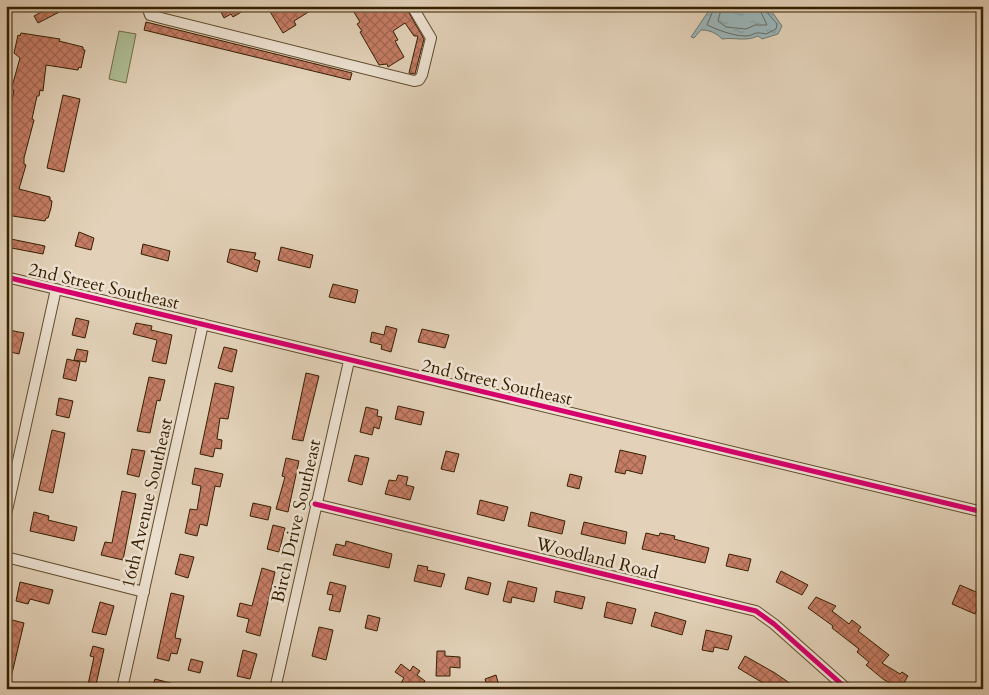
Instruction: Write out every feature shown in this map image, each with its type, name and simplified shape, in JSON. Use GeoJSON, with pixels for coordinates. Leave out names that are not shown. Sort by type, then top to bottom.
{"type":"FeatureCollection","features":[{"type":"Feature","properties":{"kind":"street"},"geometry":{"type":"LineString","coordinates":[[146,6],[150,15],[414,81],[419,80],[422,75],[431,38],[412,6]]}},
{"type":"Feature","properties":{"kind":"street","name":"2nd Street Southeast"},"geometry":{"type":"LineString","coordinates":[[6,277],[983,512]]}},
{"type":"Feature","properties":{"kind":"street"},"geometry":{"type":"LineString","coordinates":[[6,515],[56,289]]}},
{"type":"Feature","properties":{"kind":"street","name":"16th Avenue Southeast"},"geometry":{"type":"LineString","coordinates":[[122,689],[203,324]]}},
{"type":"Feature","properties":{"kind":"street","name":"Birch Drive Southeast"},"geometry":{"type":"LineString","coordinates":[[275,689],[315,504],[349,361]]}},
{"type":"Feature","properties":{"kind":"street","name":"Woodland Road"},"geometry":{"type":"LineString","coordinates":[[315,504],[756,612],[774,624],[847,689]]}},
{"type":"Feature","properties":{"kind":"street"},"geometry":{"type":"LineString","coordinates":[[6,557],[144,592]]}},
{"type":"Feature","properties":{"kind":"green space"},"geometry":{"type":"Polygon","coordinates":[[[119,31],[136,34],[126,83],[109,79],[119,31]]]}},
{"type":"Feature","properties":{"kind":"water"},"geometry":{"type":"Polygon","coordinates":[[[712,6],[768,6],[782,26],[778,34],[762,39],[758,36],[749,39],[722,39],[713,32],[701,30],[694,38],[691,37],[712,6]]]}},
{"type":"Feature","properties":{"kind":"building"},"geometry":{"type":"Polygon","coordinates":[[[53,6],[71,6],[38,23],[34,16],[53,6]]]}},
{"type":"Feature","properties":{"kind":"building"},"geometry":{"type":"Polygon","coordinates":[[[218,6],[244,6],[241,8],[243,11],[233,17],[231,14],[224,18],[218,6]]]}},
{"type":"Feature","properties":{"kind":"building"},"geometry":{"type":"Polygon","coordinates":[[[274,6],[318,6],[294,21],[296,25],[283,33],[269,10],[274,6]]]}},
{"type":"Feature","properties":{"kind":"building"},"geometry":{"type":"Polygon","coordinates":[[[356,6],[405,6],[424,39],[415,74],[409,73],[418,36],[414,36],[405,23],[393,31],[398,40],[395,41],[404,57],[388,67],[387,64],[379,65],[360,32],[362,31],[357,24],[360,22],[352,9],[356,6]]]}},
{"type":"Feature","properties":{"kind":"building"},"geometry":{"type":"Polygon","coordinates":[[[146,22],[352,73],[350,80],[144,30],[146,22]]]}},
{"type":"Feature","properties":{"kind":"building"},"geometry":{"type":"Polygon","coordinates":[[[21,33],[60,39],[59,41],[83,47],[83,50],[85,50],[81,68],[79,67],[78,70],[46,65],[43,91],[40,90],[39,96],[37,96],[32,119],[34,120],[24,158],[24,164],[26,165],[19,189],[50,197],[52,201],[51,208],[45,221],[6,215],[6,110],[8,104],[11,105],[14,90],[11,90],[20,58],[14,53],[18,35],[20,36],[21,33]]]}},
{"type":"Feature","properties":{"kind":"building"},"geometry":{"type":"Polygon","coordinates":[[[63,95],[80,99],[64,172],[47,168],[63,95]]]}},
{"type":"Feature","properties":{"kind":"building"},"geometry":{"type":"Polygon","coordinates":[[[79,232],[94,238],[91,250],[75,246],[79,232]]]}},
{"type":"Feature","properties":{"kind":"building"},"geometry":{"type":"Polygon","coordinates":[[[6,238],[45,246],[43,254],[6,247],[6,238]]]}},
{"type":"Feature","properties":{"kind":"building"},"geometry":{"type":"Polygon","coordinates":[[[143,244],[170,251],[168,261],[141,254],[143,244]]]}},
{"type":"Feature","properties":{"kind":"building"},"geometry":{"type":"Polygon","coordinates":[[[281,247],[313,255],[310,268],[278,260],[281,247]]]}},
{"type":"Feature","properties":{"kind":"building"},"geometry":{"type":"Polygon","coordinates":[[[230,249],[256,253],[254,259],[260,261],[257,272],[227,262],[230,249]]]}},
{"type":"Feature","properties":{"kind":"building"},"geometry":{"type":"Polygon","coordinates":[[[333,284],[358,290],[355,303],[329,297],[333,284]]]}},
{"type":"Feature","properties":{"kind":"building"},"geometry":{"type":"Polygon","coordinates":[[[76,318],[89,321],[85,338],[72,335],[76,318]]]}},
{"type":"Feature","properties":{"kind":"building"},"geometry":{"type":"Polygon","coordinates":[[[136,323],[152,326],[151,330],[172,335],[166,364],[152,361],[157,340],[133,334],[136,323]]]}},
{"type":"Feature","properties":{"kind":"building"},"geometry":{"type":"Polygon","coordinates":[[[386,326],[397,329],[391,352],[381,349],[382,345],[370,342],[372,332],[384,335],[386,326]]]}},
{"type":"Feature","properties":{"kind":"building"},"geometry":{"type":"Polygon","coordinates":[[[422,329],[449,335],[445,348],[418,342],[422,329]]]}},
{"type":"Feature","properties":{"kind":"building"},"geometry":{"type":"Polygon","coordinates":[[[9,330],[24,333],[19,354],[6,351],[6,338],[9,330]]]}},
{"type":"Feature","properties":{"kind":"building"},"geometry":{"type":"Polygon","coordinates":[[[224,347],[237,350],[232,372],[218,368],[224,347]]]}},
{"type":"Feature","properties":{"kind":"building"},"geometry":{"type":"Polygon","coordinates":[[[77,349],[88,351],[86,362],[74,360],[77,349]]]}},
{"type":"Feature","properties":{"kind":"building"},"geometry":{"type":"Polygon","coordinates":[[[67,359],[80,362],[76,381],[63,378],[67,359]]]}},
{"type":"Feature","properties":{"kind":"building"},"geometry":{"type":"Polygon","coordinates":[[[306,373],[319,376],[303,441],[292,439],[306,373]]]}},
{"type":"Feature","properties":{"kind":"building"},"geometry":{"type":"Polygon","coordinates":[[[149,377],[165,380],[160,401],[157,400],[150,433],[137,431],[149,377]]]}},
{"type":"Feature","properties":{"kind":"building"},"geometry":{"type":"Polygon","coordinates":[[[215,383],[234,387],[228,419],[220,418],[217,439],[222,440],[221,449],[215,448],[213,457],[200,454],[215,383]]]}},
{"type":"Feature","properties":{"kind":"building"},"geometry":{"type":"Polygon","coordinates":[[[59,398],[73,401],[69,418],[56,415],[59,398]]]}},
{"type":"Feature","properties":{"kind":"building"},"geometry":{"type":"Polygon","coordinates":[[[398,406],[424,412],[421,425],[395,419],[398,406]]]}},
{"type":"Feature","properties":{"kind":"building"},"geometry":{"type":"Polygon","coordinates":[[[366,407],[378,410],[377,416],[382,417],[379,429],[374,427],[372,435],[360,432],[366,407]]]}},
{"type":"Feature","properties":{"kind":"building"},"geometry":{"type":"Polygon","coordinates":[[[52,430],[65,433],[53,493],[39,490],[52,430]]]}},
{"type":"Feature","properties":{"kind":"building"},"geometry":{"type":"Polygon","coordinates":[[[132,449],[145,451],[139,477],[127,474],[132,449]]]}},
{"type":"Feature","properties":{"kind":"building"},"geometry":{"type":"Polygon","coordinates":[[[620,450],[646,456],[642,474],[626,470],[625,474],[615,472],[620,450]]]}},
{"type":"Feature","properties":{"kind":"building"},"geometry":{"type":"Polygon","coordinates":[[[446,451],[459,454],[454,472],[441,469],[446,451]]]}},
{"type":"Feature","properties":{"kind":"building"},"geometry":{"type":"Polygon","coordinates":[[[355,455],[369,458],[362,485],[348,481],[355,455]]]}},
{"type":"Feature","properties":{"kind":"building"},"geometry":{"type":"Polygon","coordinates":[[[286,458],[299,461],[288,512],[276,509],[285,477],[282,476],[286,458]]]}},
{"type":"Feature","properties":{"kind":"building"},"geometry":{"type":"Polygon","coordinates":[[[195,468],[223,474],[220,487],[215,486],[207,526],[200,524],[197,536],[185,533],[190,509],[197,510],[201,486],[192,484],[195,468]]]}},
{"type":"Feature","properties":{"kind":"building"},"geometry":{"type":"Polygon","coordinates":[[[570,474],[582,477],[579,489],[567,486],[570,474]]]}},
{"type":"Feature","properties":{"kind":"building"},"geometry":{"type":"Polygon","coordinates":[[[398,475],[408,477],[406,485],[414,487],[410,500],[385,494],[389,480],[396,481],[398,475]]]}},
{"type":"Feature","properties":{"kind":"building"},"geometry":{"type":"Polygon","coordinates":[[[122,491],[136,494],[123,560],[101,555],[105,542],[112,543],[122,491]]]}},
{"type":"Feature","properties":{"kind":"building"},"geometry":{"type":"Polygon","coordinates":[[[480,500],[508,507],[504,521],[477,514],[480,500]]]}},
{"type":"Feature","properties":{"kind":"building"},"geometry":{"type":"Polygon","coordinates":[[[253,503],[271,507],[268,520],[250,516],[253,503]]]}},
{"type":"Feature","properties":{"kind":"building"},"geometry":{"type":"Polygon","coordinates":[[[34,512],[49,516],[48,520],[77,527],[74,541],[30,531],[34,512]]]}},
{"type":"Feature","properties":{"kind":"building"},"geometry":{"type":"Polygon","coordinates":[[[531,512],[565,521],[562,534],[528,526],[531,512]]]}},
{"type":"Feature","properties":{"kind":"building"},"geometry":{"type":"Polygon","coordinates":[[[584,522],[627,532],[625,544],[581,534],[584,522]]]}},
{"type":"Feature","properties":{"kind":"building"},"geometry":{"type":"Polygon","coordinates":[[[273,525],[285,528],[279,552],[267,549],[273,525]]]}},
{"type":"Feature","properties":{"kind":"building"},"geometry":{"type":"Polygon","coordinates":[[[646,533],[659,536],[660,533],[675,536],[674,539],[709,548],[705,563],[642,549],[646,533]]]}},
{"type":"Feature","properties":{"kind":"building"},"geometry":{"type":"Polygon","coordinates":[[[346,541],[392,554],[389,568],[333,555],[336,544],[345,546],[346,541]]]}},
{"type":"Feature","properties":{"kind":"building"},"geometry":{"type":"Polygon","coordinates":[[[180,554],[194,557],[188,578],[175,574],[180,554]]]}},
{"type":"Feature","properties":{"kind":"building"},"geometry":{"type":"Polygon","coordinates":[[[729,554],[751,559],[748,571],[726,566],[729,554]]]}},
{"type":"Feature","properties":{"kind":"building"},"geometry":{"type":"Polygon","coordinates":[[[418,565],[428,567],[427,570],[445,574],[441,587],[414,581],[418,565]]]}},
{"type":"Feature","properties":{"kind":"building"},"geometry":{"type":"Polygon","coordinates":[[[262,568],[275,572],[260,636],[246,632],[249,619],[237,616],[240,603],[252,606],[262,568]]]}},
{"type":"Feature","properties":{"kind":"building"},"geometry":{"type":"Polygon","coordinates":[[[781,571],[808,585],[802,595],[776,582],[781,571]]]}},
{"type":"Feature","properties":{"kind":"building"},"geometry":{"type":"Polygon","coordinates":[[[468,577],[491,583],[488,595],[465,589],[468,577]]]}},
{"type":"Feature","properties":{"kind":"building"},"geometry":{"type":"Polygon","coordinates":[[[508,581],[537,588],[534,602],[512,597],[511,603],[503,601],[508,581]]]}},
{"type":"Feature","properties":{"kind":"building"},"geometry":{"type":"Polygon","coordinates":[[[20,582],[53,590],[49,604],[30,599],[28,604],[16,601],[20,582]]]}},
{"type":"Feature","properties":{"kind":"building"},"geometry":{"type":"Polygon","coordinates":[[[330,582],[346,586],[340,612],[329,610],[333,595],[327,594],[330,582]]]}},
{"type":"Feature","properties":{"kind":"building"},"geometry":{"type":"Polygon","coordinates":[[[960,585],[983,595],[975,614],[952,604],[960,585]]]}},
{"type":"Feature","properties":{"kind":"building"},"geometry":{"type":"Polygon","coordinates":[[[556,591],[585,597],[582,609],[554,602],[556,591]]]}},
{"type":"Feature","properties":{"kind":"building"},"geometry":{"type":"Polygon","coordinates":[[[171,593],[184,596],[175,638],[181,639],[177,654],[171,653],[169,661],[157,658],[171,593]]]}},
{"type":"Feature","properties":{"kind":"building"},"geometry":{"type":"Polygon","coordinates":[[[816,597],[836,606],[832,611],[849,624],[852,620],[861,627],[858,631],[889,655],[882,663],[900,674],[902,672],[908,676],[900,689],[883,679],[866,665],[869,662],[857,652],[859,649],[832,628],[833,626],[808,608],[816,597]]]}},
{"type":"Feature","properties":{"kind":"building"},"geometry":{"type":"Polygon","coordinates":[[[100,602],[114,606],[106,635],[92,632],[100,602]]]}},
{"type":"Feature","properties":{"kind":"building"},"geometry":{"type":"Polygon","coordinates":[[[607,602],[636,609],[632,624],[604,617],[607,602]]]}},
{"type":"Feature","properties":{"kind":"building"},"geometry":{"type":"Polygon","coordinates":[[[655,612],[686,621],[682,635],[651,626],[655,612]]]}},
{"type":"Feature","properties":{"kind":"building"},"geometry":{"type":"Polygon","coordinates":[[[368,615],[380,618],[377,631],[365,628],[368,615]]]}},
{"type":"Feature","properties":{"kind":"building"},"geometry":{"type":"Polygon","coordinates":[[[12,620],[24,623],[9,686],[6,685],[6,644],[12,620]]]}},
{"type":"Feature","properties":{"kind":"building"},"geometry":{"type":"Polygon","coordinates":[[[319,627],[333,630],[326,660],[312,656],[319,627]]]}},
{"type":"Feature","properties":{"kind":"building"},"geometry":{"type":"Polygon","coordinates":[[[706,630],[732,636],[728,650],[714,647],[713,652],[702,650],[706,630]]]}},
{"type":"Feature","properties":{"kind":"building"},"geometry":{"type":"Polygon","coordinates":[[[93,646],[104,649],[95,689],[87,689],[94,657],[90,656],[93,646]]]}},
{"type":"Feature","properties":{"kind":"building"},"geometry":{"type":"Polygon","coordinates":[[[243,650],[257,654],[250,679],[237,676],[243,650]]]}},
{"type":"Feature","properties":{"kind":"building"},"geometry":{"type":"Polygon","coordinates":[[[437,651],[445,651],[445,656],[460,657],[460,668],[450,667],[450,676],[436,676],[437,651]]]}},
{"type":"Feature","properties":{"kind":"building"},"geometry":{"type":"Polygon","coordinates":[[[745,656],[798,689],[773,689],[738,668],[745,656]]]}},
{"type":"Feature","properties":{"kind":"building"},"geometry":{"type":"Polygon","coordinates":[[[191,659],[203,662],[200,673],[188,670],[191,659]]]}},
{"type":"Feature","properties":{"kind":"building"},"geometry":{"type":"Polygon","coordinates":[[[401,664],[410,671],[413,666],[420,671],[417,675],[425,681],[419,689],[397,689],[404,678],[395,672],[401,664]]]}},
{"type":"Feature","properties":{"kind":"building"},"geometry":{"type":"Polygon","coordinates":[[[496,675],[500,689],[488,689],[485,679],[496,675]]]}},
{"type":"Feature","properties":{"kind":"building"},"geometry":{"type":"Polygon","coordinates":[[[155,679],[182,686],[182,689],[152,689],[155,679]]]}},
{"type":"Feature","properties":{"kind":"cycle path"},"geometry":{"type":"LineString","coordinates":[[6,277],[983,512]]}},
{"type":"Feature","properties":{"kind":"cycle path"},"geometry":{"type":"LineString","coordinates":[[315,504],[756,611],[774,624],[847,689]]}}]}
